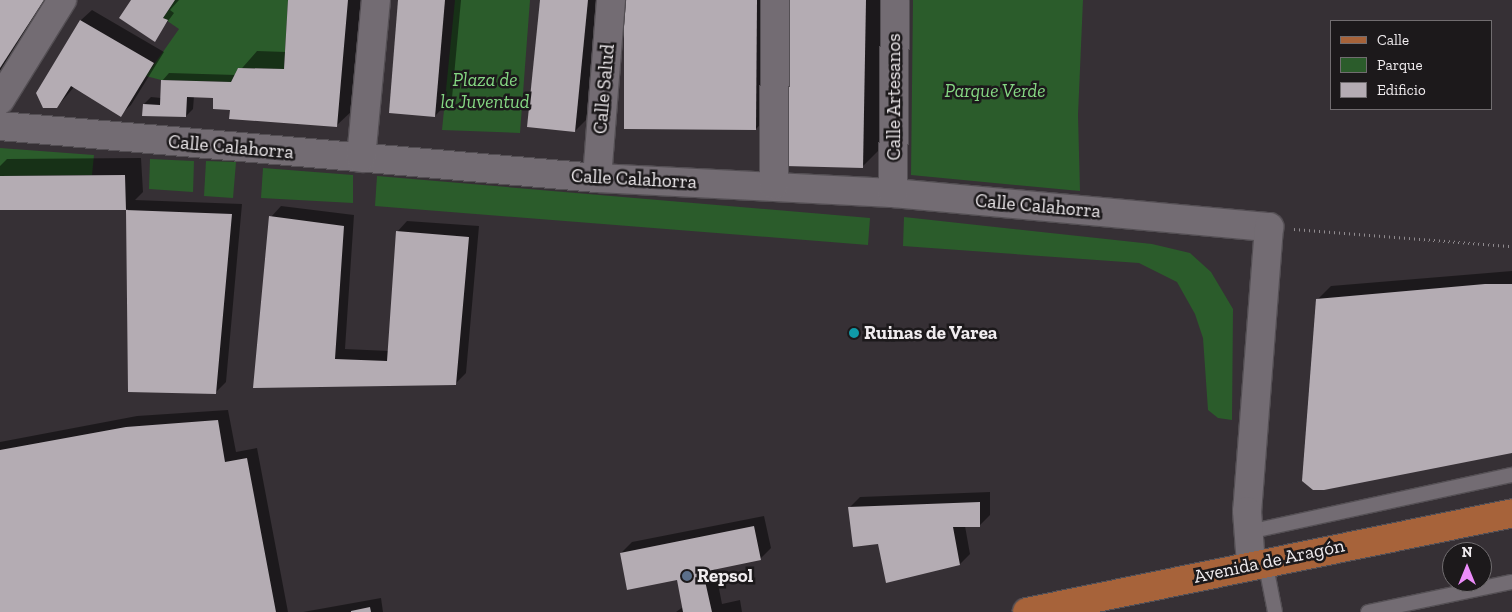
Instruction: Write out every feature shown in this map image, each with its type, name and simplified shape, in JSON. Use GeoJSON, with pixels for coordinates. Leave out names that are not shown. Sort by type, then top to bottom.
{"type":"FeatureCollection","features":[{"type":"Feature","properties":{"kind":"main road","name":"Avenida de Aragón"},"geometry":{"type":"LineString","coordinates":[[1027,612],[1258,563],[1512,513]]}},
{"type":"Feature","properties":{"kind":"street"},"geometry":{"type":"LineString","coordinates":[[0,100],[62,0]]}},
{"type":"Feature","properties":{"kind":"street"},"geometry":{"type":"LineString","coordinates":[[361,158],[376,0]]}},
{"type":"Feature","properties":{"kind":"street","name":"Calle Salud"},"geometry":{"type":"LineString","coordinates":[[597,178],[611,0]]}},
{"type":"Feature","properties":{"kind":"street"},"geometry":{"type":"LineString","coordinates":[[774,185],[776,0]]}},
{"type":"Feature","properties":{"kind":"street","name":"Calle Artesanos"},"geometry":{"type":"LineString","coordinates":[[894,193],[895,0]]}},
{"type":"Feature","properties":{"kind":"street","name":"Calle Calahorra"},"geometry":{"type":"LineString","coordinates":[[0,126],[597,178],[774,185],[894,193],[1269,227]]}},
{"type":"Feature","properties":{"kind":"street"},"geometry":{"type":"LineString","coordinates":[[1258,563],[1248,532],[1247,511],[1269,227]]}},
{"type":"Feature","properties":{"kind":"lane"},"geometry":{"type":"LineString","coordinates":[[1248,532],[1512,475]]}},
{"type":"Feature","properties":{"kind":"lane"},"geometry":{"type":"LineString","coordinates":[[1258,563],[1275,612]]}},
{"type":"Feature","properties":{"kind":"lane"},"geometry":{"type":"LineString","coordinates":[[1368,612],[1512,582]]}},
{"type":"Feature","properties":{"kind":"path"},"geometry":{"type":"LineString","coordinates":[[1269,227],[1512,246]]}},
{"type":"Feature","properties":{"kind":"green space"},"geometry":{"type":"Polygon","coordinates":[[[175,0],[288,0],[284,69],[238,68],[231,82],[161,80],[146,76],[179,29],[163,18],[175,0]]]}},
{"type":"Feature","properties":{"kind":"green space","name":"Plaza de la Juventud"},"geometry":{"type":"Polygon","coordinates":[[[455,0],[530,0],[520,133],[442,130],[455,0]]]}},
{"type":"Feature","properties":{"kind":"green space","name":"Parque Verde"},"geometry":{"type":"Polygon","coordinates":[[[913,0],[1083,0],[1078,115],[1080,191],[911,175],[913,0]]]}},
{"type":"Feature","properties":{"kind":"green space"},"geometry":{"type":"Polygon","coordinates":[[[0,148],[94,155],[92,175],[0,176],[0,148]]]}},
{"type":"Feature","properties":{"kind":"green space"},"geometry":{"type":"Polygon","coordinates":[[[150,159],[194,161],[193,192],[149,189],[150,159]]]}},
{"type":"Feature","properties":{"kind":"green space"},"geometry":{"type":"Polygon","coordinates":[[[206,161],[236,162],[233,198],[204,196],[206,161]]]}},
{"type":"Feature","properties":{"kind":"green space"},"geometry":{"type":"Polygon","coordinates":[[[263,168],[353,175],[353,203],[261,198],[263,168]]]}},
{"type":"Feature","properties":{"kind":"green space"},"geometry":{"type":"Polygon","coordinates":[[[377,176],[870,218],[868,245],[375,206],[377,176]]]}},
{"type":"Feature","properties":{"kind":"green space"},"geometry":{"type":"Polygon","coordinates":[[[904,217],[1152,244],[1190,253],[1211,272],[1233,309],[1232,420],[1218,418],[1208,410],[1203,338],[1195,314],[1177,282],[1139,263],[903,246],[904,217]]]}},
{"type":"Feature","properties":{"kind":"building"},"geometry":{"type":"Polygon","coordinates":[[[0,0],[44,0],[0,68],[0,0]]]}},
{"type":"Feature","properties":{"kind":"building"},"geometry":{"type":"Polygon","coordinates":[[[131,0],[175,0],[163,18],[168,20],[155,42],[119,18],[131,0]]]}},
{"type":"Feature","properties":{"kind":"building"},"geometry":{"type":"Polygon","coordinates":[[[288,0],[348,0],[337,127],[229,119],[230,110],[213,109],[213,98],[187,97],[186,117],[142,116],[143,104],[160,105],[161,80],[231,82],[238,68],[284,69],[288,0]]]}},
{"type":"Feature","properties":{"kind":"building"},"geometry":{"type":"Polygon","coordinates":[[[398,0],[445,0],[435,117],[389,113],[398,0]]]}},
{"type":"Feature","properties":{"kind":"building"},"geometry":{"type":"Polygon","coordinates":[[[540,0],[588,0],[575,132],[527,127],[540,0]]]}},
{"type":"Feature","properties":{"kind":"building"},"geometry":{"type":"Polygon","coordinates":[[[624,0],[757,0],[756,130],[624,129],[624,0]]]}},
{"type":"Feature","properties":{"kind":"building"},"geometry":{"type":"Polygon","coordinates":[[[787,0],[866,0],[863,168],[785,166],[787,0]]]}},
{"type":"Feature","properties":{"kind":"building"},"geometry":{"type":"Polygon","coordinates":[[[80,20],[154,63],[121,117],[71,86],[57,108],[43,108],[36,93],[80,20]]]}},
{"type":"Feature","properties":{"kind":"building"},"geometry":{"type":"Polygon","coordinates":[[[125,175],[126,210],[0,210],[0,176],[125,175]]]}},
{"type":"Feature","properties":{"kind":"building"},"geometry":{"type":"Polygon","coordinates":[[[126,210],[232,214],[216,394],[128,392],[126,210]]]}},
{"type":"Feature","properties":{"kind":"building"},"geometry":{"type":"Polygon","coordinates":[[[269,216],[344,226],[335,359],[387,361],[396,231],[469,237],[456,385],[253,388],[269,216]]]}},
{"type":"Feature","properties":{"kind":"building"},"geometry":{"type":"Polygon","coordinates":[[[1485,284],[1512,284],[1512,453],[1324,490],[1313,490],[1302,481],[1316,299],[1485,284]]]}},
{"type":"Feature","properties":{"kind":"building"},"geometry":{"type":"Polygon","coordinates":[[[218,420],[225,462],[247,458],[276,612],[0,612],[0,450],[126,427],[218,420]]]}},
{"type":"Feature","properties":{"kind":"building"},"geometry":{"type":"Polygon","coordinates":[[[980,502],[980,527],[953,527],[960,565],[886,583],[878,544],[853,547],[848,507],[980,502]]]}},
{"type":"Feature","properties":{"kind":"building"},"geometry":{"type":"Polygon","coordinates":[[[754,526],[761,560],[703,572],[712,612],[683,612],[677,580],[627,590],[620,553],[754,526]]]}},
{"type":"Feature","properties":{"kind":"building"},"geometry":{"type":"Polygon","coordinates":[[[370,607],[371,612],[351,612],[351,611],[370,607]]]}},
{"type":"Feature","properties":{"kind":"place","name":"Ruinas de Varea"},"geometry":{"type":"Point","coordinates":[854,333]}},
{"type":"Feature","properties":{"kind":"place","name":"Repsol"},"geometry":{"type":"Point","coordinates":[687,576]}}]}
